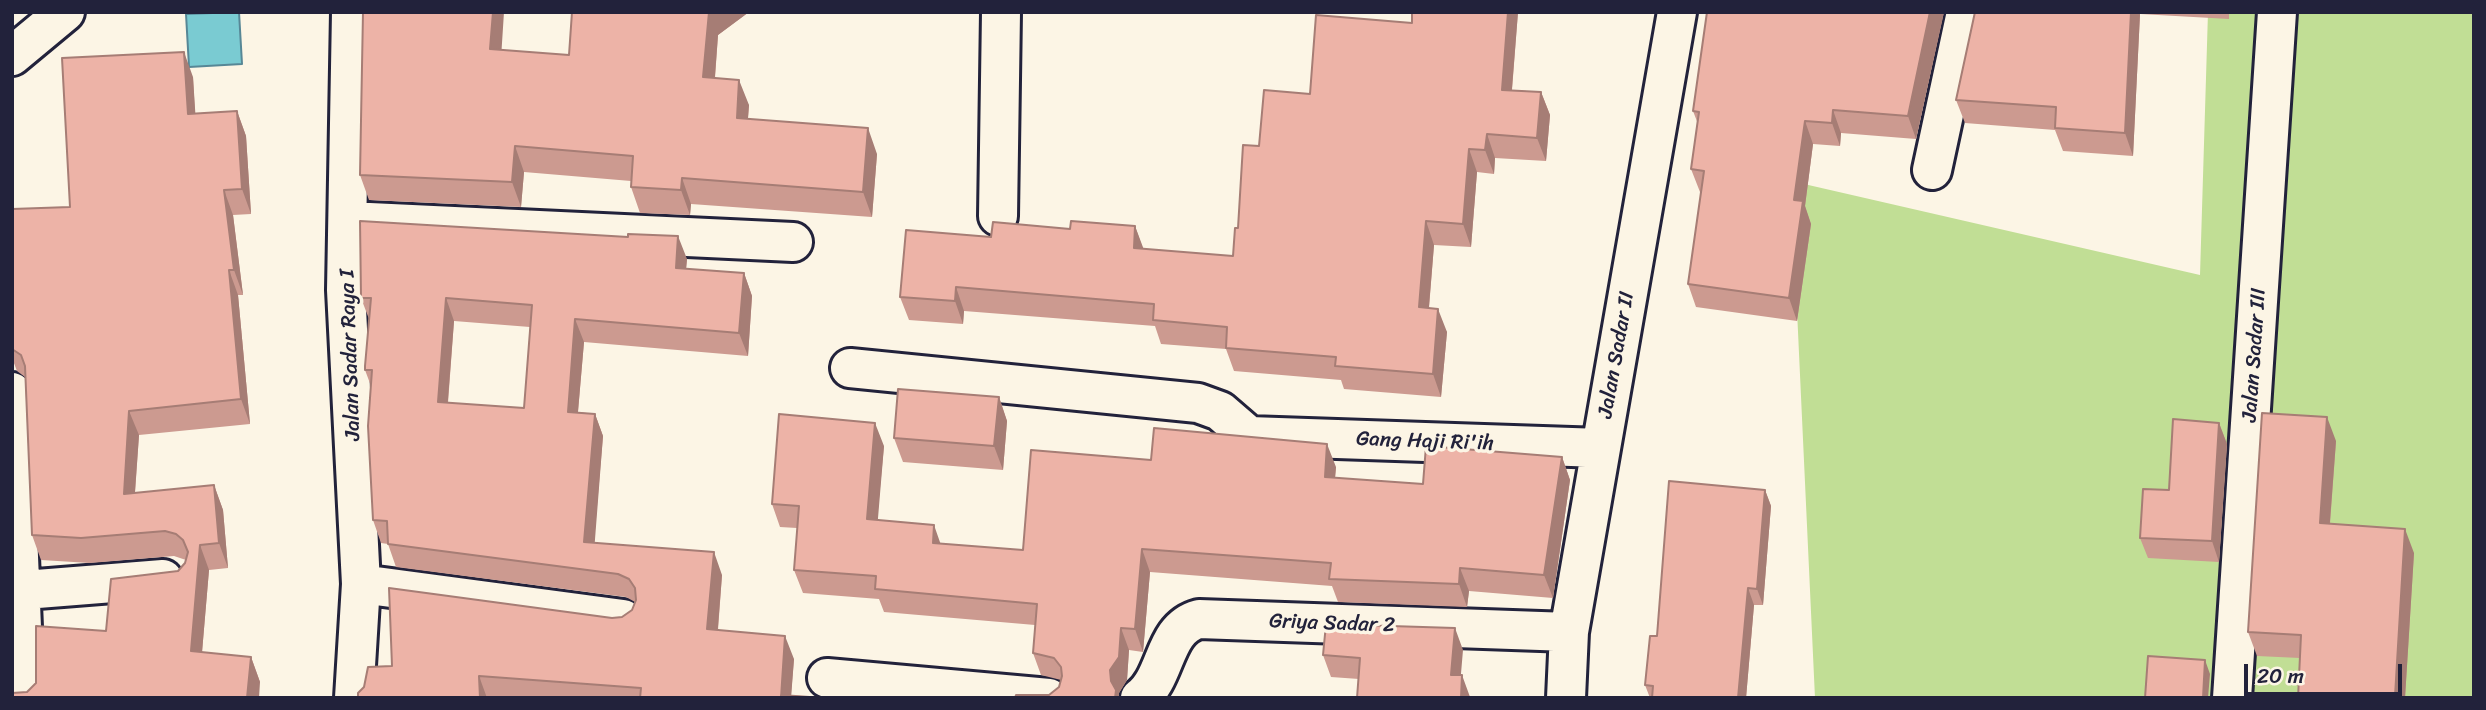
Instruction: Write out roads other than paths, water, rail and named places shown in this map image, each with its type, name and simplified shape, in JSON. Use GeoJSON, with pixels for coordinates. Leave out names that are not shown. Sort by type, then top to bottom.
{"type":"FeatureCollection","features":[{"type":"Feature","properties":{"kind":"street"},"geometry":{"type":"LineString","coordinates":[[12,56],[65,12]]}},
{"type":"Feature","properties":{"kind":"street","name":"Jalan Sadar Raya I"},"geometry":{"type":"LineString","coordinates":[[351,12],[346,290],[361,584],[354,698]]}},
{"type":"Feature","properties":{"kind":"street"},"geometry":{"type":"LineString","coordinates":[[998,216],[1001,12]]}},
{"type":"Feature","properties":{"kind":"street","name":"Jalan Sadar II"},"geometry":{"type":"LineString","coordinates":[[1566,698],[1569,632],[1677,12]]}},
{"type":"Feature","properties":{"kind":"street"},"geometry":{"type":"LineString","coordinates":[[1932,170],[1966,12]]}},
{"type":"Feature","properties":{"kind":"street","name":"Jalan Sadar III"},"geometry":{"type":"LineString","coordinates":[[2232,698],[2277,12]]}},
{"type":"Feature","properties":{"kind":"street"},"geometry":{"type":"LineString","coordinates":[[348,221],[793,242]]}},
{"type":"Feature","properties":{"kind":"street","name":"Gang Haji Ri'ih"},"geometry":{"type":"LineString","coordinates":[[850,368],[1198,403],[1220,411],[1249,436],[1601,448]]}},
{"type":"Feature","properties":{"kind":"street"},"geometry":{"type":"LineString","coordinates":[[12,392],[16,591],[25,698]]}},
{"type":"Feature","properties":{"kind":"street"},"geometry":{"type":"LineString","coordinates":[[16,591],[175,578]]}},
{"type":"Feature","properties":{"kind":"street"},"geometry":{"type":"LineString","coordinates":[[361,584],[623,619]]}},
{"type":"Feature","properties":{"kind":"street","name":"Griya Sadar 2"},"geometry":{"type":"LineString","coordinates":[[1140,698],[1151,690],[1177,631],[1185,623],[1199,619],[1569,632]]}},
{"type":"Feature","properties":{"kind":"street"},"geometry":{"type":"LineString","coordinates":[[827,678],[1049,698]]}},
{"type":"Feature","properties":{"kind":"water"},"geometry":{"type":"Polygon","coordinates":[[[239,12],[242,64],[189,67],[186,14],[239,12]]]}}]}
